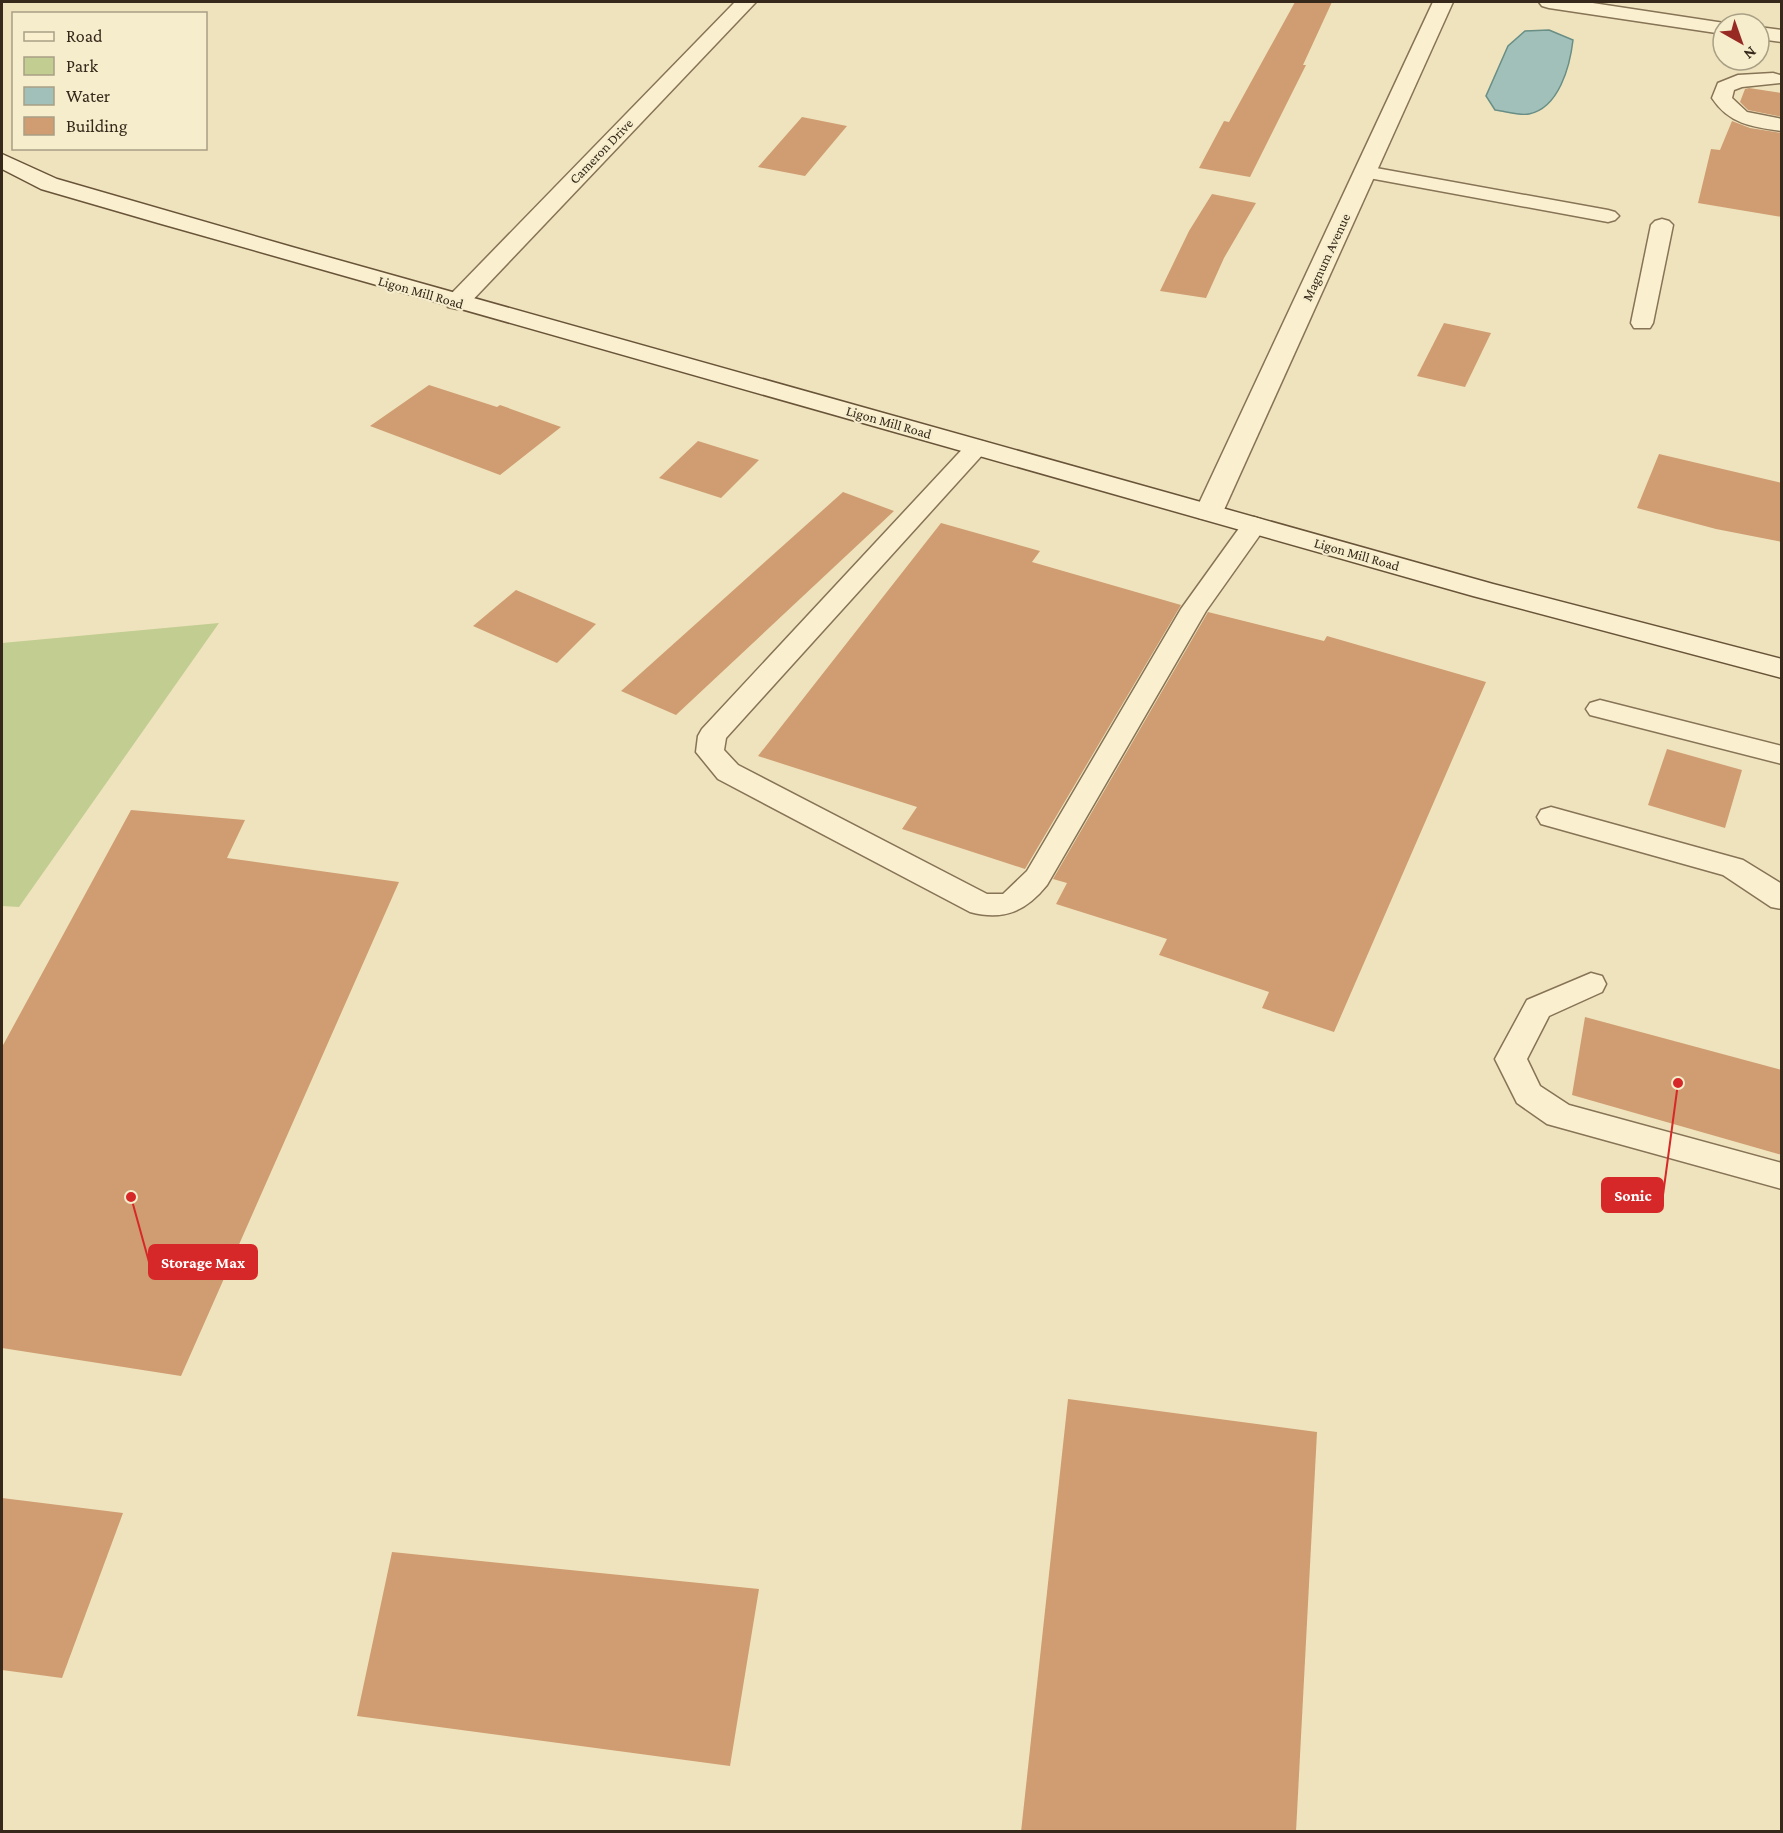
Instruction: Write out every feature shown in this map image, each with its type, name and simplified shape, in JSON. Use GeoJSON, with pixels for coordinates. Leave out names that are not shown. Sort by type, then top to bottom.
{"type":"FeatureCollection","features":[{"type":"Feature","properties":{"kind":"street","name":"Cameron Drive"},"geometry":{"type":"LineString","coordinates":[[457,302],[746,2]]}},
{"type":"Feature","properties":{"kind":"street","name":"Magnum Avenue"},"geometry":{"type":"LineString","coordinates":[[1209,512],[1443,2]]}},
{"type":"Feature","properties":{"kind":"street"},"geometry":{"type":"LineString","coordinates":[[1549,2],[1711,26]]}},
{"type":"Feature","properties":{"kind":"street","name":"Ligon Mill Road"},"geometry":{"type":"LineString","coordinates":[[2,161],[49,184],[457,302],[1209,512],[1570,616],[1782,669]]}},
{"type":"Feature","properties":{"kind":"lane"},"geometry":{"type":"LineString","coordinates":[[1773,79],[1738,81],[1725,87],[1722,98],[1728,109],[1739,118],[1782,125]]}},
{"type":"Feature","properties":{"kind":"lane"},"geometry":{"type":"LineString","coordinates":[[1365,172],[1608,216]]}},
{"type":"Feature","properties":{"kind":"lane"},"geometry":{"type":"LineString","coordinates":[[1642,323],[1662,225]]}},
{"type":"Feature","properties":{"kind":"lane"},"geometry":{"type":"LineString","coordinates":[[977,447],[712,736],[710,752],[728,772],[981,904],[1004,907],[1023,895],[1037,878],[1194,609],[1254,525]]}},
{"type":"Feature","properties":{"kind":"lane"},"geometry":{"type":"LineString","coordinates":[[1600,709],[1782,755]]}},
{"type":"Feature","properties":{"kind":"lane"},"geometry":{"type":"LineString","coordinates":[[1551,818],[1733,867],[1782,899]]}},
{"type":"Feature","properties":{"kind":"lane"},"geometry":{"type":"LineString","coordinates":[[1591,984],[1538,1008],[1511,1059],[1528,1094],[1559,1115],[1782,1176]]}},
{"type":"Feature","properties":{"kind":"green space"},"geometry":{"type":"Polygon","coordinates":[[[219,623],[19,907],[2,906],[2,643],[219,623]]]}},
{"type":"Feature","properties":{"kind":"water"},"geometry":{"type":"Polygon","coordinates":[[[1549,30],[1573,40],[1566,73],[1555,95],[1548,104],[1529,114],[1495,110],[1486,96],[1508,46],[1525,31],[1549,30]]]}},
{"type":"Feature","properties":{"kind":"building"},"geometry":{"type":"Polygon","coordinates":[[[1295,2],[1332,2],[1303,65],[1306,65],[1250,177],[1199,168],[1224,121],[1229,122],[1295,2]]]}},
{"type":"Feature","properties":{"kind":"building"},"geometry":{"type":"Polygon","coordinates":[[[1745,89],[1782,93],[1782,117],[1748,110],[1740,102],[1745,89]]]}},
{"type":"Feature","properties":{"kind":"building"},"geometry":{"type":"Polygon","coordinates":[[[802,117],[847,126],[805,176],[758,167],[802,117]]]}},
{"type":"Feature","properties":{"kind":"building"},"geometry":{"type":"Polygon","coordinates":[[[1732,121],[1750,128],[1782,133],[1782,217],[1698,203],[1711,149],[1720,150],[1732,121]]]}},
{"type":"Feature","properties":{"kind":"building"},"geometry":{"type":"Polygon","coordinates":[[[1212,194],[1256,203],[1224,258],[1206,298],[1160,291],[1189,231],[1212,194]]]}},
{"type":"Feature","properties":{"kind":"building"},"geometry":{"type":"Polygon","coordinates":[[[1444,323],[1491,333],[1465,387],[1417,376],[1444,323]]]}},
{"type":"Feature","properties":{"kind":"building"},"geometry":{"type":"Polygon","coordinates":[[[429,385],[497,407],[500,405],[561,427],[500,475],[370,426],[429,385]]]}},
{"type":"Feature","properties":{"kind":"building"},"geometry":{"type":"Polygon","coordinates":[[[698,441],[759,460],[721,498],[659,478],[698,441]]]}},
{"type":"Feature","properties":{"kind":"building"},"geometry":{"type":"Polygon","coordinates":[[[1659,454],[1782,483],[1782,542],[1716,529],[1637,508],[1659,454]]]}},
{"type":"Feature","properties":{"kind":"building"},"geometry":{"type":"Polygon","coordinates":[[[843,492],[894,511],[676,715],[621,691],[843,492]]]}},
{"type":"Feature","properties":{"kind":"building"},"geometry":{"type":"Polygon","coordinates":[[[941,523],[1040,551],[1032,562],[1181,605],[1025,869],[902,829],[917,807],[758,756],[941,523]]]}},
{"type":"Feature","properties":{"kind":"building"},"geometry":{"type":"Polygon","coordinates":[[[516,590],[596,624],[557,663],[473,626],[516,590]]]}},
{"type":"Feature","properties":{"kind":"building"},"geometry":{"type":"Polygon","coordinates":[[[1208,612],[1324,641],[1327,636],[1486,682],[1334,1032],[1262,1008],[1269,992],[1159,955],[1167,939],[1056,904],[1067,883],[1053,879],[1208,612]]]}},
{"type":"Feature","properties":{"kind":"building"},"geometry":{"type":"Polygon","coordinates":[[[1667,749],[1742,770],[1725,828],[1648,805],[1667,749]]]}},
{"type":"Feature","properties":{"kind":"building"},"geometry":{"type":"Polygon","coordinates":[[[131,810],[245,820],[227,858],[399,882],[181,1376],[2,1348],[2,1047],[131,810]]]}},
{"type":"Feature","properties":{"kind":"building"},"geometry":{"type":"Polygon","coordinates":[[[1585,1017],[1782,1070],[1782,1155],[1572,1095],[1585,1017]]]}},
{"type":"Feature","properties":{"kind":"building"},"geometry":{"type":"Polygon","coordinates":[[[1068,1399],[1317,1432],[1296,1832],[1021,1832],[1068,1399]]]}},
{"type":"Feature","properties":{"kind":"building"},"geometry":{"type":"Polygon","coordinates":[[[2,1498],[123,1513],[62,1678],[2,1670],[2,1498]]]}},
{"type":"Feature","properties":{"kind":"building"},"geometry":{"type":"Polygon","coordinates":[[[392,1552],[759,1589],[730,1766],[357,1716],[392,1552]]]}},
{"type":"Feature","properties":{"kind":"place","name":"Sonic"},"geometry":{"type":"Point","coordinates":[1678,1083]}},
{"type":"Feature","properties":{"kind":"place","name":"Storage Max"},"geometry":{"type":"Point","coordinates":[131,1197]}}]}
